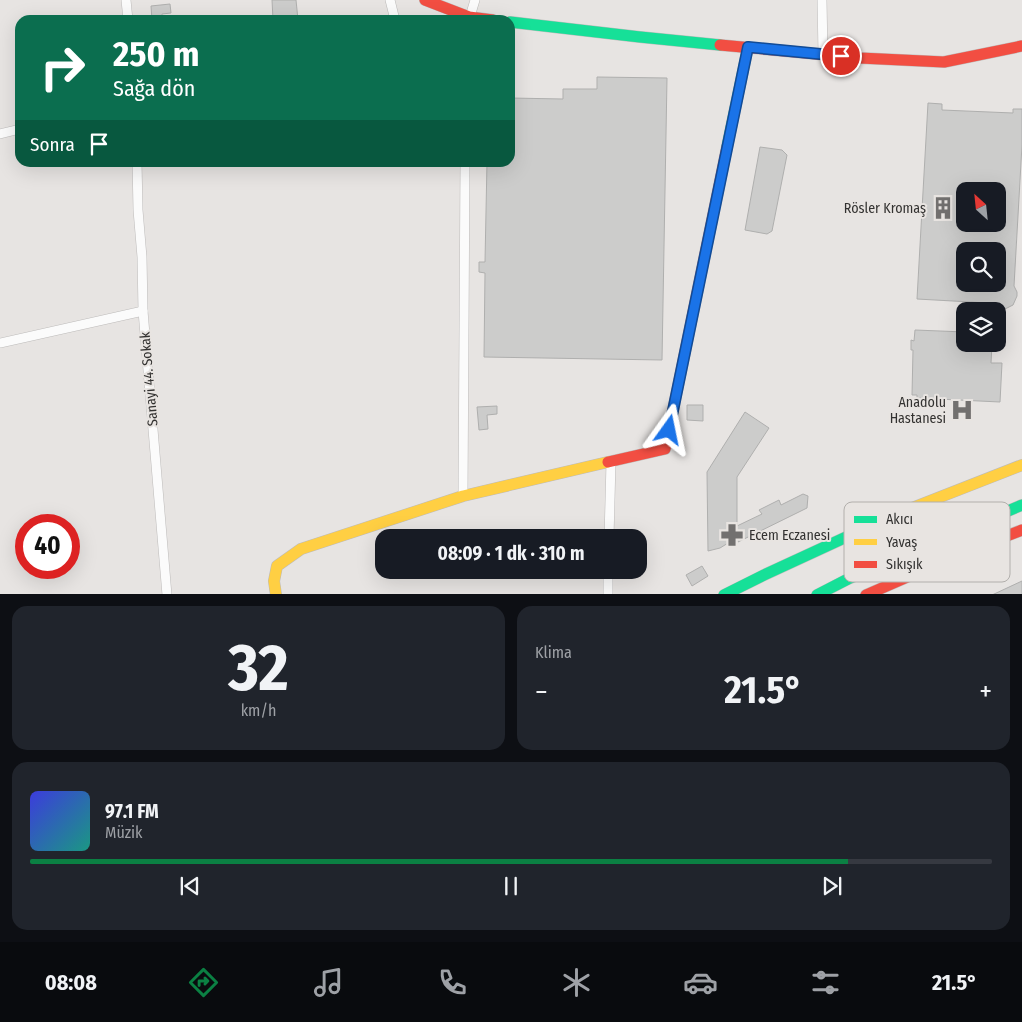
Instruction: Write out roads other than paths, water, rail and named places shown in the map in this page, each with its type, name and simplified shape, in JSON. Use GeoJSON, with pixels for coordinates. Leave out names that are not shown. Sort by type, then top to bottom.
{"type":"FeatureCollection","features":[{"type":"Feature","properties":{"kind":"main road"},"geometry":{"type":"LineString","coordinates":[[425,0],[460,15]]}},
{"type":"Feature","properties":{"kind":"main road"},"geometry":{"type":"LineString","coordinates":[[515,23],[640,37],[860,58],[944,62],[1022,46]]}},
{"type":"Feature","properties":{"kind":"main road"},"geometry":{"type":"LineString","coordinates":[[276,594],[274,581],[277,566],[301,549],[463,496],[665,449],[748,47]]}},
{"type":"Feature","properties":{"kind":"main road"},"geometry":{"type":"LineString","coordinates":[[928,502],[1022,465]]}},
{"type":"Feature","properties":{"kind":"main road"},"geometry":{"type":"LineString","coordinates":[[1010,510],[1022,505]]}},
{"type":"Feature","properties":{"kind":"main road"},"geometry":{"type":"LineString","coordinates":[[1010,535],[1022,530]]}},
{"type":"Feature","properties":{"kind":"main road"},"geometry":{"type":"LineString","coordinates":[[724,594],[844,538]]}},
{"type":"Feature","properties":{"kind":"main road"},"geometry":{"type":"LineString","coordinates":[[817,594],[844,581]]}},
{"type":"Feature","properties":{"kind":"main road"},"geometry":{"type":"LineString","coordinates":[[866,594],[894,582]]}},
{"type":"Feature","properties":{"kind":"street"},"geometry":{"type":"LineString","coordinates":[[126,0],[128,15]]}},
{"type":"Feature","properties":{"kind":"street"},"geometry":{"type":"LineString","coordinates":[[390,0],[394,15]]}},
{"type":"Feature","properties":{"kind":"street"},"geometry":{"type":"LineString","coordinates":[[470,15],[475,0]]}},
{"type":"Feature","properties":{"kind":"street"},"geometry":{"type":"LineString","coordinates":[[822,0],[822,54]]}},
{"type":"Feature","properties":{"kind":"street"},"geometry":{"type":"LineString","coordinates":[[0,134],[15,130]]}},
{"type":"Feature","properties":{"kind":"street","name":"Sanayi 44. Sokak"},"geometry":{"type":"LineString","coordinates":[[137,167],[143,311],[167,594]]}},
{"type":"Feature","properties":{"kind":"street"},"geometry":{"type":"LineString","coordinates":[[463,496],[465,167]]}},
{"type":"Feature","properties":{"kind":"street"},"geometry":{"type":"LineString","coordinates":[[0,343],[143,311]]}},
{"type":"Feature","properties":{"kind":"street"},"geometry":{"type":"LineString","coordinates":[[609,529],[611,462]]}},
{"type":"Feature","properties":{"kind":"street"},"geometry":{"type":"LineString","coordinates":[[608,579],[608,594]]}},
{"type":"Feature","properties":{"kind":"place","name":"Rösler Kromaş"},"geometry":{"type":"Point","coordinates":[943,208]}},
{"type":"Feature","properties":{"kind":"place","name":"Anadolu Hastanesi"},"geometry":{"type":"Point","coordinates":[962,410]}},
{"type":"Feature","properties":{"kind":"place","name":"Ecem Eczanesi"},"geometry":{"type":"Point","coordinates":[732,535]}}]}
